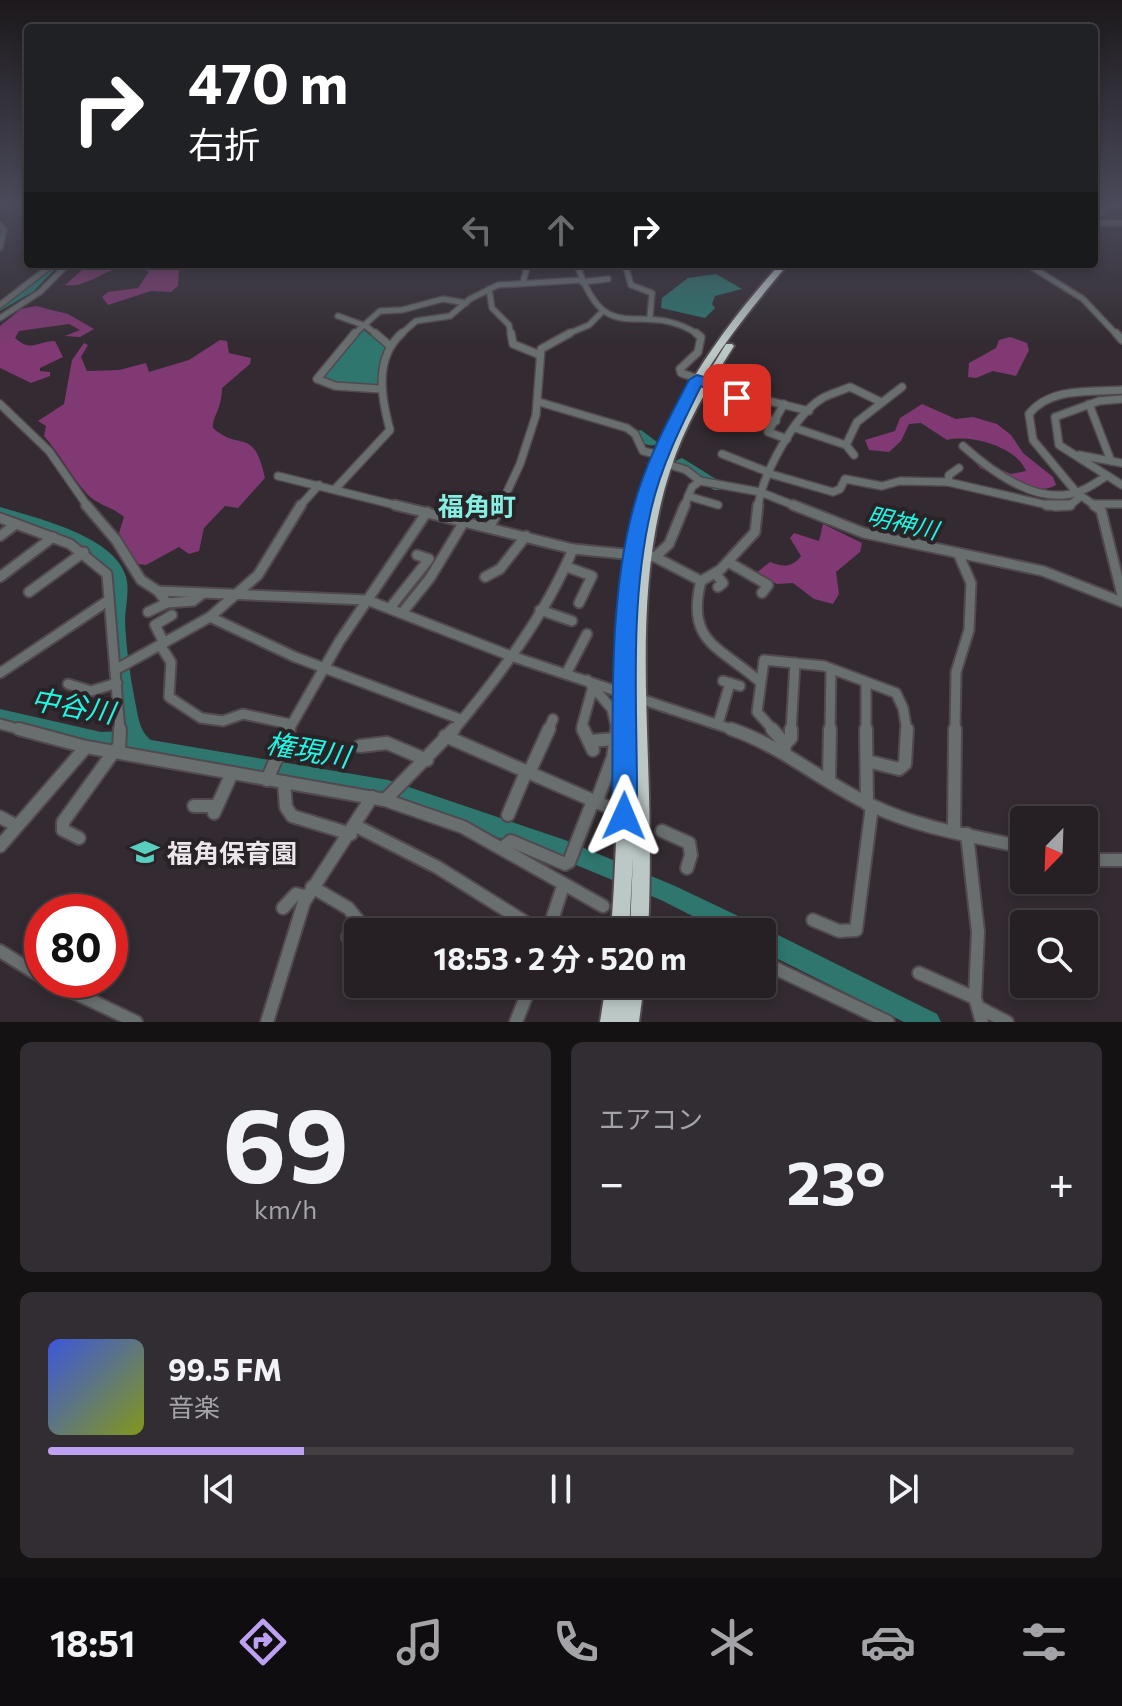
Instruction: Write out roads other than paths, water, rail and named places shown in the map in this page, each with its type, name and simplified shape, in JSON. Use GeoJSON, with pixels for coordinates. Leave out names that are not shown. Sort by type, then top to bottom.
{"type":"FeatureCollection","features":[{"type":"Feature","properties":{"kind":"highway"},"geometry":{"type":"LineString","coordinates":[[621,918],[633,555],[641,511],[702,381],[746,309],[781,268]]}},
{"type":"Feature","properties":{"kind":"highway"},"geometry":{"type":"LineString","coordinates":[[702,381],[767,292],[789,268]]}},
{"type":"Feature","properties":{"kind":"highway"},"geometry":{"type":"LineString","coordinates":[[640,918],[643,853],[641,698],[653,513],[663,459]]}},
{"type":"Feature","properties":{"kind":"highway"},"geometry":{"type":"LineString","coordinates":[[610,1022],[614,998]]}},
{"type":"Feature","properties":{"kind":"highway"},"geometry":{"type":"LineString","coordinates":[[629,1022],[632,998]]}},
{"type":"Feature","properties":{"kind":"street"},"geometry":{"type":"LineString","coordinates":[[1,311],[47,268]]}},
{"type":"Feature","properties":{"kind":"street"},"geometry":{"type":"LineString","coordinates":[[1,311],[31,297],[64,268]]}},
{"type":"Feature","properties":{"kind":"street"},"geometry":{"type":"LineString","coordinates":[[523,282],[527,268]]}},
{"type":"Feature","properties":{"kind":"street"},"geometry":{"type":"LineString","coordinates":[[578,268],[582,281],[601,313],[622,321],[650,316],[690,329],[701,337],[702,343],[691,361],[680,369],[737,398],[784,404],[809,411]]}},
{"type":"Feature","properties":{"kind":"street"},"geometry":{"type":"LineString","coordinates":[[626,268],[631,285],[652,293],[650,316]]}},
{"type":"Feature","properties":{"kind":"street"},"geometry":{"type":"LineString","coordinates":[[1033,268],[1083,299],[1122,340]]}},
{"type":"Feature","properties":{"kind":"street"},"geometry":{"type":"LineString","coordinates":[[336,488],[390,430],[380,389],[389,345],[419,319],[450,316],[490,290],[523,282],[558,284],[608,279]]}},
{"type":"Feature","properties":{"kind":"street"},"geometry":{"type":"LineString","coordinates":[[490,290],[502,289]]}},
{"type":"Feature","properties":{"kind":"street"},"geometry":{"type":"LineString","coordinates":[[490,290],[492,308],[509,325],[513,344],[540,355]]}},
{"type":"Feature","properties":{"kind":"street"},"geometry":{"type":"LineString","coordinates":[[380,389],[335,386],[317,379],[343,344],[380,311],[449,296],[466,303]]}},
{"type":"Feature","properties":{"kind":"street"},"geometry":{"type":"LineString","coordinates":[[408,299],[419,319]]}},
{"type":"Feature","properties":{"kind":"street"},"geometry":{"type":"LineString","coordinates":[[490,526],[516,473],[539,402],[540,355],[545,344],[589,325],[601,313]]}},
{"type":"Feature","properties":{"kind":"street"},"geometry":{"type":"LineString","coordinates":[[338,316],[366,326],[389,345]]}},
{"type":"Feature","properties":{"kind":"street"},"geometry":{"type":"LineString","coordinates":[[760,682],[721,656],[704,637],[696,602],[701,581],[730,563],[744,540],[758,526],[760,492],[768,473],[787,439],[819,400],[850,387],[881,402]]}},
{"type":"Feature","properties":{"kind":"street"},"geometry":{"type":"LineString","coordinates":[[846,445],[857,422],[902,387]]}},
{"type":"Feature","properties":{"kind":"street"},"geometry":{"type":"LineString","coordinates":[[1079,495],[1033,440],[1030,411],[1040,402],[1078,390],[1122,390]]}},
{"type":"Feature","properties":{"kind":"street"},"geometry":{"type":"LineString","coordinates":[[1122,399],[1089,404],[1055,417],[1059,445],[1122,485]]}},
{"type":"Feature","properties":{"kind":"street"},"geometry":{"type":"LineString","coordinates":[[539,402],[627,428],[635,434],[643,451],[708,482],[760,492],[864,533],[1043,571],[1122,602]]}},
{"type":"Feature","properties":{"kind":"street"},"geometry":{"type":"LineString","coordinates":[[0,404],[49,451],[79,497],[116,540],[141,580],[158,591],[167,603]]}},
{"type":"Feature","properties":{"kind":"street"},"geometry":{"type":"LineString","coordinates":[[784,404],[768,432],[787,439]]}},
{"type":"Feature","properties":{"kind":"street"},"geometry":{"type":"LineString","coordinates":[[1089,404],[1111,461]]}},
{"type":"Feature","properties":{"kind":"street"},"geometry":{"type":"LineString","coordinates":[[751,417],[776,421]]}},
{"type":"Feature","properties":{"kind":"street"},"geometry":{"type":"LineString","coordinates":[[795,428],[846,445],[854,455]]}},
{"type":"Feature","properties":{"kind":"street"},"geometry":{"type":"LineString","coordinates":[[963,446],[1006,481],[1042,493],[1079,495],[1097,504],[1122,504]]}},
{"type":"Feature","properties":{"kind":"street"},"geometry":{"type":"LineString","coordinates":[[722,454],[768,473],[833,492],[840,489],[845,479],[882,486],[900,481],[948,482],[1056,507],[1069,506],[1079,495],[1107,476]]}},
{"type":"Feature","properties":{"kind":"street"},"geometry":{"type":"LineString","coordinates":[[1074,455],[1122,463]]}},
{"type":"Feature","properties":{"kind":"street"},"geometry":{"type":"LineString","coordinates":[[948,482],[949,475],[959,468]]}},
{"type":"Feature","properties":{"kind":"street"},"geometry":{"type":"LineString","coordinates":[[278,476],[573,549],[651,557],[701,581]]}},
{"type":"Feature","properties":{"kind":"street"},"geometry":{"type":"LineString","coordinates":[[651,557],[669,544],[688,496],[708,482]]}},
{"type":"Feature","properties":{"kind":"street"},"geometry":{"type":"LineString","coordinates":[[115,670],[210,617],[234,596],[266,566],[299,507],[319,485]]}},
{"type":"Feature","properties":{"kind":"street"},"geometry":{"type":"LineString","coordinates":[[688,496],[718,505]]}},
{"type":"Feature","properties":{"kind":"street"},"geometry":{"type":"LineString","coordinates":[[1097,504],[1118,562],[1122,595]]}},
{"type":"Feature","properties":{"kind":"street"},"geometry":{"type":"LineString","coordinates":[[268,778],[290,724],[323,667],[427,512]]}},
{"type":"Feature","properties":{"kind":"street"},"geometry":{"type":"LineString","coordinates":[[0,518],[84,552],[107,574],[119,745],[63,822],[63,830],[79,838]]}},
{"type":"Feature","properties":{"kind":"street"},"geometry":{"type":"LineString","coordinates":[[402,613],[430,578],[465,520]]}},
{"type":"Feature","properties":{"kind":"street"},"geometry":{"type":"LineString","coordinates":[[0,536],[16,524]]}},
{"type":"Feature","properties":{"kind":"street"},"geometry":{"type":"LineString","coordinates":[[485,577],[500,569],[526,536]]}},
{"type":"Feature","properties":{"kind":"street"},"geometry":{"type":"LineString","coordinates":[[0,577],[53,537]]}},
{"type":"Feature","properties":{"kind":"street"},"geometry":{"type":"LineString","coordinates":[[267,1022],[310,892],[353,830],[382,798],[404,787],[511,656],[567,567],[573,549]]}},
{"type":"Feature","properties":{"kind":"street"},"geometry":{"type":"LineString","coordinates":[[29,592],[84,552]]}},
{"type":"Feature","properties":{"kind":"street"},"geometry":{"type":"LineString","coordinates":[[958,553],[971,583],[969,630],[956,672],[961,832],[978,932],[976,1002],[982,1022]]}},
{"type":"Feature","properties":{"kind":"street"},"geometry":{"type":"LineString","coordinates":[[390,608],[429,559],[417,555]]}},
{"type":"Feature","properties":{"kind":"street"},"geometry":{"type":"LineString","coordinates":[[730,563],[768,585],[762,593]]}},
{"type":"Feature","properties":{"kind":"street"},"geometry":{"type":"LineString","coordinates":[[567,567],[592,576],[579,603]]}},
{"type":"Feature","properties":{"kind":"street"},"geometry":{"type":"LineString","coordinates":[[715,573],[723,583],[718,587]]}},
{"type":"Feature","properties":{"kind":"street"},"geometry":{"type":"LineString","coordinates":[[158,591],[367,600],[590,685],[627,693],[784,748]]}},
{"type":"Feature","properties":{"kind":"street"},"geometry":{"type":"LineString","coordinates":[[148,612],[167,603],[193,601],[202,594]]}},
{"type":"Feature","properties":{"kind":"street"},"geometry":{"type":"LineString","coordinates":[[0,673],[109,600]]}},
{"type":"Feature","properties":{"kind":"street"},"geometry":{"type":"LineString","coordinates":[[540,610],[572,621]]}},
{"type":"Feature","properties":{"kind":"street"},"geometry":{"type":"LineString","coordinates":[[172,615],[155,625],[171,662],[168,691],[172,701],[206,721],[223,721],[243,714],[290,724]]}},
{"type":"Feature","properties":{"kind":"street"},"geometry":{"type":"LineString","coordinates":[[210,617],[323,667],[460,719]]}},
{"type":"Feature","properties":{"kind":"street"},"geometry":{"type":"LineString","coordinates":[[566,674],[587,634]]}},
{"type":"Feature","properties":{"kind":"street"},"geometry":{"type":"LineString","coordinates":[[867,761],[903,768],[907,751],[899,696],[831,669],[764,660],[759,718],[784,748],[869,805],[1010,844]]}},
{"type":"Feature","properties":{"kind":"street"},"geometry":{"type":"LineString","coordinates":[[784,748],[791,738],[795,663]]}},
{"type":"Feature","properties":{"kind":"street"},"geometry":{"type":"LineString","coordinates":[[829,781],[831,669]]}},
{"type":"Feature","properties":{"kind":"street"},"geometry":{"type":"LineString","coordinates":[[813,920],[839,931],[856,930],[869,805],[866,682]]}},
{"type":"Feature","properties":{"kind":"street"},"geometry":{"type":"LineString","coordinates":[[68,684],[91,691],[117,683]]}},
{"type":"Feature","properties":{"kind":"street"},"geometry":{"type":"LineString","coordinates":[[718,724],[731,683]]}},
{"type":"Feature","properties":{"kind":"street"},"geometry":{"type":"LineString","coordinates":[[502,848],[511,841],[565,864],[569,862],[615,754],[611,707],[590,685]]}},
{"type":"Feature","properties":{"kind":"street"},"geometry":{"type":"LineString","coordinates":[[590,685],[582,726],[591,746],[615,739]]}},
{"type":"Feature","properties":{"kind":"street"},"geometry":{"type":"LineString","coordinates":[[508,815],[553,719]]}},
{"type":"Feature","properties":{"kind":"street"},"geometry":{"type":"LineString","coordinates":[[0,724],[86,747],[119,745],[232,773],[382,798],[463,827],[603,906]]}},
{"type":"Feature","properties":{"kind":"street"},"geometry":{"type":"LineString","coordinates":[[445,736],[608,807]]}},
{"type":"Feature","properties":{"kind":"street"},"geometry":{"type":"LineString","coordinates":[[282,742],[310,746],[310,753]]}},
{"type":"Feature","properties":{"kind":"street"},"geometry":{"type":"LineString","coordinates":[[360,746],[387,743],[427,760]]}},
{"type":"Feature","properties":{"kind":"street"},"geometry":{"type":"LineString","coordinates":[[0,846],[86,747]]}},
{"type":"Feature","properties":{"kind":"street"},"geometry":{"type":"LineString","coordinates":[[194,806],[215,810],[232,773]]}},
{"type":"Feature","properties":{"kind":"street"},"geometry":{"type":"LineString","coordinates":[[284,782],[286,807],[292,816],[307,824],[353,830],[446,872],[519,918]]}},
{"type":"Feature","properties":{"kind":"street"},"geometry":{"type":"LineString","coordinates":[[280,819],[286,807]]}},
{"type":"Feature","properties":{"kind":"street"},"geometry":{"type":"LineString","coordinates":[[0,817],[17,826]]}},
{"type":"Feature","properties":{"kind":"street"},"geometry":{"type":"LineString","coordinates":[[662,831],[689,843],[691,855],[687,868]]}},
{"type":"Feature","properties":{"kind":"street"},"geometry":{"type":"LineString","coordinates":[[1098,860],[1122,860]]}},
{"type":"Feature","properties":{"kind":"street"},"geometry":{"type":"LineString","coordinates":[[553,918],[563,886]]}},
{"type":"Feature","properties":{"kind":"street"},"geometry":{"type":"LineString","coordinates":[[283,908],[296,894],[310,892],[348,908],[355,918]]}},
{"type":"Feature","properties":{"kind":"street"},"geometry":{"type":"LineString","coordinates":[[0,951],[24,966]]}},
{"type":"Feature","properties":{"kind":"street"},"geometry":{"type":"LineString","coordinates":[[776,966],[888,1022]]}},
{"type":"Feature","properties":{"kind":"street"},"geometry":{"type":"LineString","coordinates":[[919,973],[1007,1022]]}},
{"type":"Feature","properties":{"kind":"street"},"geometry":{"type":"LineString","coordinates":[[81,998],[122,1013],[136,1022]]}},
{"type":"Feature","properties":{"kind":"street"},"geometry":{"type":"LineString","coordinates":[[516,1022],[525,998]]}},
{"type":"Feature","properties":{"kind":"waterway","name":"権現川"},"geometry":{"type":"LineString","coordinates":[[0,308],[31,289],[51,268]]}},
{"type":"Feature","properties":{"kind":"waterway","name":"明神川"},"geometry":{"type":"LineString","coordinates":[[641,434],[651,442]]}},
{"type":"Feature","properties":{"kind":"waterway","name":"明神川"},"geometry":{"type":"LineString","coordinates":[[682,463],[719,487]]}},
{"type":"Feature","properties":{"kind":"waterway","name":"権現川"},"geometry":{"type":"LineString","coordinates":[[0,512],[77,540],[91,547],[115,569],[119,580],[117,627],[126,700],[137,739],[145,746],[161,752],[388,790],[565,850],[719,918]]}},
{"type":"Feature","properties":{"kind":"waterway","name":"中谷川"},"geometry":{"type":"LineString","coordinates":[[0,718],[101,741],[133,739]]}},
{"type":"Feature","properties":{"kind":"waterway","name":"権現川"},"geometry":{"type":"LineString","coordinates":[[776,946],[929,1022]]}},
{"type":"Feature","properties":{"kind":"place","name":"福角保育園"},"geometry":{"type":"Point","coordinates":[145,852]}},
{"type":"Feature","properties":{"kind":"district","name":"福角町"},"geometry":{"type":"Point","coordinates":[477,505]}}]}
